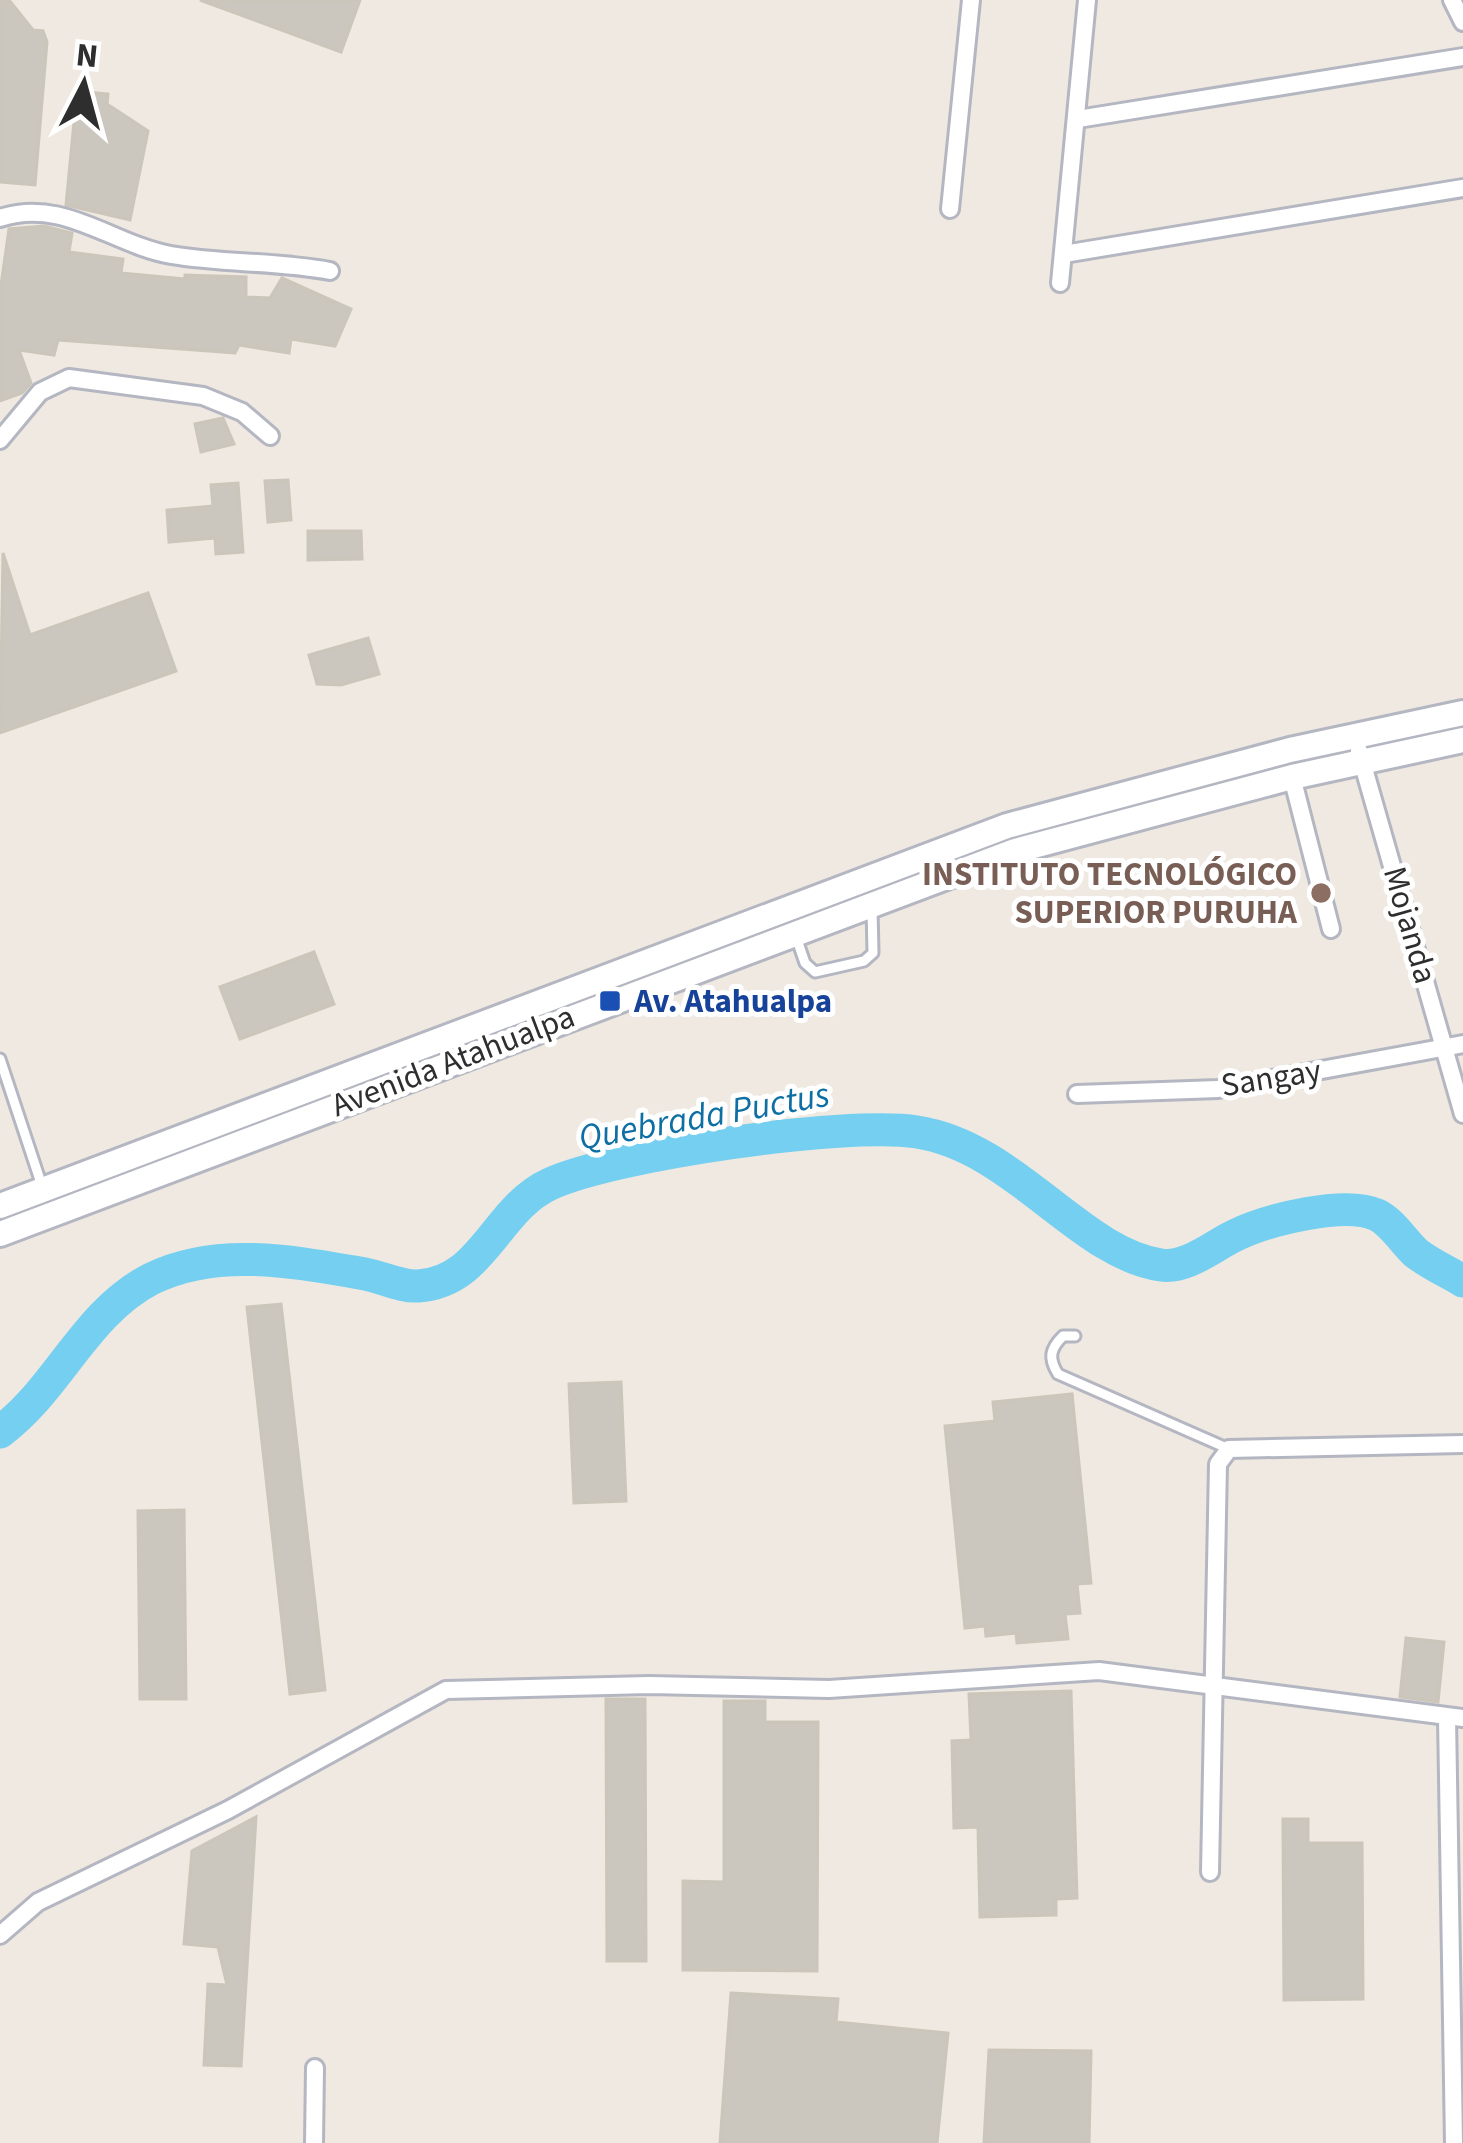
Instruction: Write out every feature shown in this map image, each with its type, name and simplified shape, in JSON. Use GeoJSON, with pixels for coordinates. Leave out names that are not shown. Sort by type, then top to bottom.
{"type":"FeatureCollection","features":[{"type":"Feature","properties":{"kind":"main road","name":"Avenida Atahualpa"},"geometry":{"type":"LineString","coordinates":[[0,1206],[1007,826],[1463,713]]}},
{"type":"Feature","properties":{"kind":"main road","name":"Avenida Atahualpa"},"geometry":{"type":"LineString","coordinates":[[0,1234],[1016,851],[1292,777],[1463,740]]}},
{"type":"Feature","properties":{"kind":"main road"},"geometry":{"type":"LineString","coordinates":[[1107,799],[1115,824]]}},
{"type":"Feature","properties":{"kind":"main road"},"geometry":{"type":"LineString","coordinates":[[878,873],[880,900]]}},
{"type":"Feature","properties":{"kind":"main road"},"geometry":{"type":"LineString","coordinates":[[613,972],[622,997]]}},
{"type":"Feature","properties":{"kind":"main road"},"geometry":{"type":"LineString","coordinates":[[384,1059],[394,1084]]}},
{"type":"Feature","properties":{"kind":"street"},"geometry":{"type":"LineString","coordinates":[[950,209],[970,0]]}},
{"type":"Feature","properties":{"kind":"street"},"geometry":{"type":"LineString","coordinates":[[1060,284],[1088,0]]}},
{"type":"Feature","properties":{"kind":"street"},"geometry":{"type":"LineString","coordinates":[[1452,0],[1463,22]]}},
{"type":"Feature","properties":{"kind":"street"},"geometry":{"type":"LineString","coordinates":[[1078,118],[1463,56]]}},
{"type":"Feature","properties":{"kind":"street"},"geometry":{"type":"LineString","coordinates":[[1064,254],[1463,188]]}},
{"type":"Feature","properties":{"kind":"street"},"geometry":{"type":"LineString","coordinates":[[0,218],[23,210],[63,215],[162,253],[272,260],[330,271]]}},
{"type":"Feature","properties":{"kind":"street"},"geometry":{"type":"LineString","coordinates":[[0,440],[40,392],[69,378],[203,396],[242,412],[270,436]]}},
{"type":"Feature","properties":{"kind":"street","name":"Mojanda"},"geometry":{"type":"LineString","coordinates":[[1354,737],[1455,1046],[1463,1114]]}},
{"type":"Feature","properties":{"kind":"street"},"geometry":{"type":"LineString","coordinates":[[1292,777],[1331,929]]}},
{"type":"Feature","properties":{"kind":"street","name":"Sangay"},"geometry":{"type":"LineString","coordinates":[[1077,1094],[1218,1089],[1455,1046]]}},
{"type":"Feature","properties":{"kind":"street"},"geometry":{"type":"LineString","coordinates":[[1210,1872],[1218,1464],[1229,1449],[1463,1444]]}},
{"type":"Feature","properties":{"kind":"street"},"geometry":{"type":"LineString","coordinates":[[0,1935],[38,1902],[228,1810],[446,1690],[649,1685],[829,1689],[1099,1671],[1455,1717],[1454,2143]]}},
{"type":"Feature","properties":{"kind":"street"},"geometry":{"type":"LineString","coordinates":[[314,2143],[315,2068]]}},
{"type":"Feature","properties":{"kind":"lane"},"geometry":{"type":"LineString","coordinates":[[785,907],[805,963],[815,972],[864,961],[873,952],[880,900]]}},
{"type":"Feature","properties":{"kind":"lane"},"geometry":{"type":"LineString","coordinates":[[0,1060],[43,1190]]}},
{"type":"Feature","properties":{"kind":"lane"},"geometry":{"type":"LineString","coordinates":[[1075,1336],[1063,1336],[1052,1347],[1050,1361],[1058,1374],[1229,1449]]}},
{"type":"Feature","properties":{"kind":"building"},"geometry":{"type":"Polygon","coordinates":[[[0,0],[9,0],[33,30],[43,31],[47,42],[35,185],[0,182],[0,0]]]}},
{"type":"Feature","properties":{"kind":"building"},"geometry":{"type":"Polygon","coordinates":[[[200,0],[360,0],[341,52],[200,0]]]}},
{"type":"Feature","properties":{"kind":"building"},"geometry":{"type":"Polygon","coordinates":[[[77,91],[108,94],[107,104],[148,131],[130,220],[66,205],[77,91]]]}},
{"type":"Feature","properties":{"kind":"building"},"geometry":{"type":"Polygon","coordinates":[[[44,226],[72,233],[69,252],[123,259],[121,273],[185,279],[185,275],[246,277],[246,297],[270,298],[282,278],[351,309],[335,346],[291,339],[289,353],[239,345],[235,353],[58,340],[54,355],[19,350],[31,383],[22,393],[0,401],[0,292],[9,229],[44,226]]]}},
{"type":"Feature","properties":{"kind":"building"},"geometry":{"type":"Polygon","coordinates":[[[223,418],[234,444],[201,452],[195,424],[223,418]]]}},
{"type":"Feature","properties":{"kind":"building"},"geometry":{"type":"Polygon","coordinates":[[[288,480],[291,520],[268,522],[265,481],[288,480]]]}},
{"type":"Feature","properties":{"kind":"building"},"geometry":{"type":"Polygon","coordinates":[[[238,483],[243,552],[216,554],[215,538],[169,542],[167,510],[213,506],[211,485],[238,483]]]}},
{"type":"Feature","properties":{"kind":"building"},"geometry":{"type":"Polygon","coordinates":[[[308,531],[361,531],[362,559],[308,560],[308,531]]]}},
{"type":"Feature","properties":{"kind":"building"},"geometry":{"type":"Polygon","coordinates":[[[3,553],[30,635],[148,593],[176,671],[0,733],[3,553]]]}},
{"type":"Feature","properties":{"kind":"building"},"geometry":{"type":"Polygon","coordinates":[[[368,638],[379,674],[341,685],[317,684],[309,655],[368,638]]]}},
{"type":"Feature","properties":{"kind":"building"},"geometry":{"type":"Polygon","coordinates":[[[314,952],[334,1004],[240,1039],[220,987],[314,952]]]}},
{"type":"Feature","properties":{"kind":"building"},"geometry":{"type":"Polygon","coordinates":[[[281,1304],[325,1690],[290,1694],[247,1307],[281,1304]]]}},
{"type":"Feature","properties":{"kind":"building"},"geometry":{"type":"Polygon","coordinates":[[[621,1382],[626,1501],[574,1503],[569,1384],[621,1382]]]}},
{"type":"Feature","properties":{"kind":"building"},"geometry":{"type":"Polygon","coordinates":[[[1072,1394],[1091,1583],[1077,1584],[1080,1613],[1065,1614],[1068,1639],[1017,1643],[1016,1633],[986,1636],[985,1626],[965,1628],[945,1426],[995,1421],[993,1402],[1072,1394]]]}},
{"type":"Feature","properties":{"kind":"building"},"geometry":{"type":"Polygon","coordinates":[[[184,1510],[186,1699],[140,1699],[138,1511],[184,1510]]]}},
{"type":"Feature","properties":{"kind":"building"},"geometry":{"type":"Polygon","coordinates":[[[1406,1638],[1444,1642],[1438,1702],[1400,1697],[1406,1638]]]}},
{"type":"Feature","properties":{"kind":"building"},"geometry":{"type":"Polygon","coordinates":[[[1071,1691],[1077,1898],[1056,1899],[1056,1915],[980,1917],[978,1827],[954,1828],[952,1741],[971,1740],[969,1694],[1071,1691]]]}},
{"type":"Feature","properties":{"kind":"building"},"geometry":{"type":"Polygon","coordinates":[[[606,1699],[645,1699],[646,1961],[607,1961],[606,1699]]]}},
{"type":"Feature","properties":{"kind":"building"},"geometry":{"type":"Polygon","coordinates":[[[724,1701],[765,1701],[765,1722],[818,1722],[817,1971],[683,1970],[683,1881],[724,1882],[724,1701]]]}},
{"type":"Feature","properties":{"kind":"building"},"geometry":{"type":"Polygon","coordinates":[[[256,1817],[241,2066],[204,2065],[208,1984],[227,1985],[218,1947],[184,1944],[192,1851],[256,1817]]]}},
{"type":"Feature","properties":{"kind":"building"},"geometry":{"type":"Polygon","coordinates":[[[1283,1819],[1308,1819],[1308,1843],[1362,1843],[1363,1999],[1284,2000],[1283,1819]]]}},
{"type":"Feature","properties":{"kind":"building"},"geometry":{"type":"Polygon","coordinates":[[[731,1993],[838,1999],[836,2022],[948,2033],[937,2143],[720,2143],[731,1993]]]}},
{"type":"Feature","properties":{"kind":"building"},"geometry":{"type":"Polygon","coordinates":[[[989,2050],[1091,2051],[1089,2143],[984,2143],[989,2050]]]}},
{"type":"Feature","properties":{"kind":"waterway","name":"Quebrada Puctus"},"geometry":{"type":"LineString","coordinates":[[0,1432],[39,1394],[107,1311],[151,1279],[176,1269],[257,1260],[339,1269],[418,1286],[459,1272],[515,1210],[550,1184],[676,1151],[787,1136],[884,1130],[917,1132],[952,1142],[985,1157],[1102,1241],[1161,1265],[1190,1260],[1267,1223],[1346,1210],[1382,1218],[1416,1253],[1463,1281]]}},
{"type":"Feature","properties":{"kind":"place","name":"INSTITUTO TECNOLÓGICO SUPERIOR PURUHA"},"geometry":{"type":"Point","coordinates":[1321,893]}},
{"type":"Feature","properties":{"kind":"place","name":"Av. Atahualpa"},"geometry":{"type":"Point","coordinates":[610,1001]}}]}
